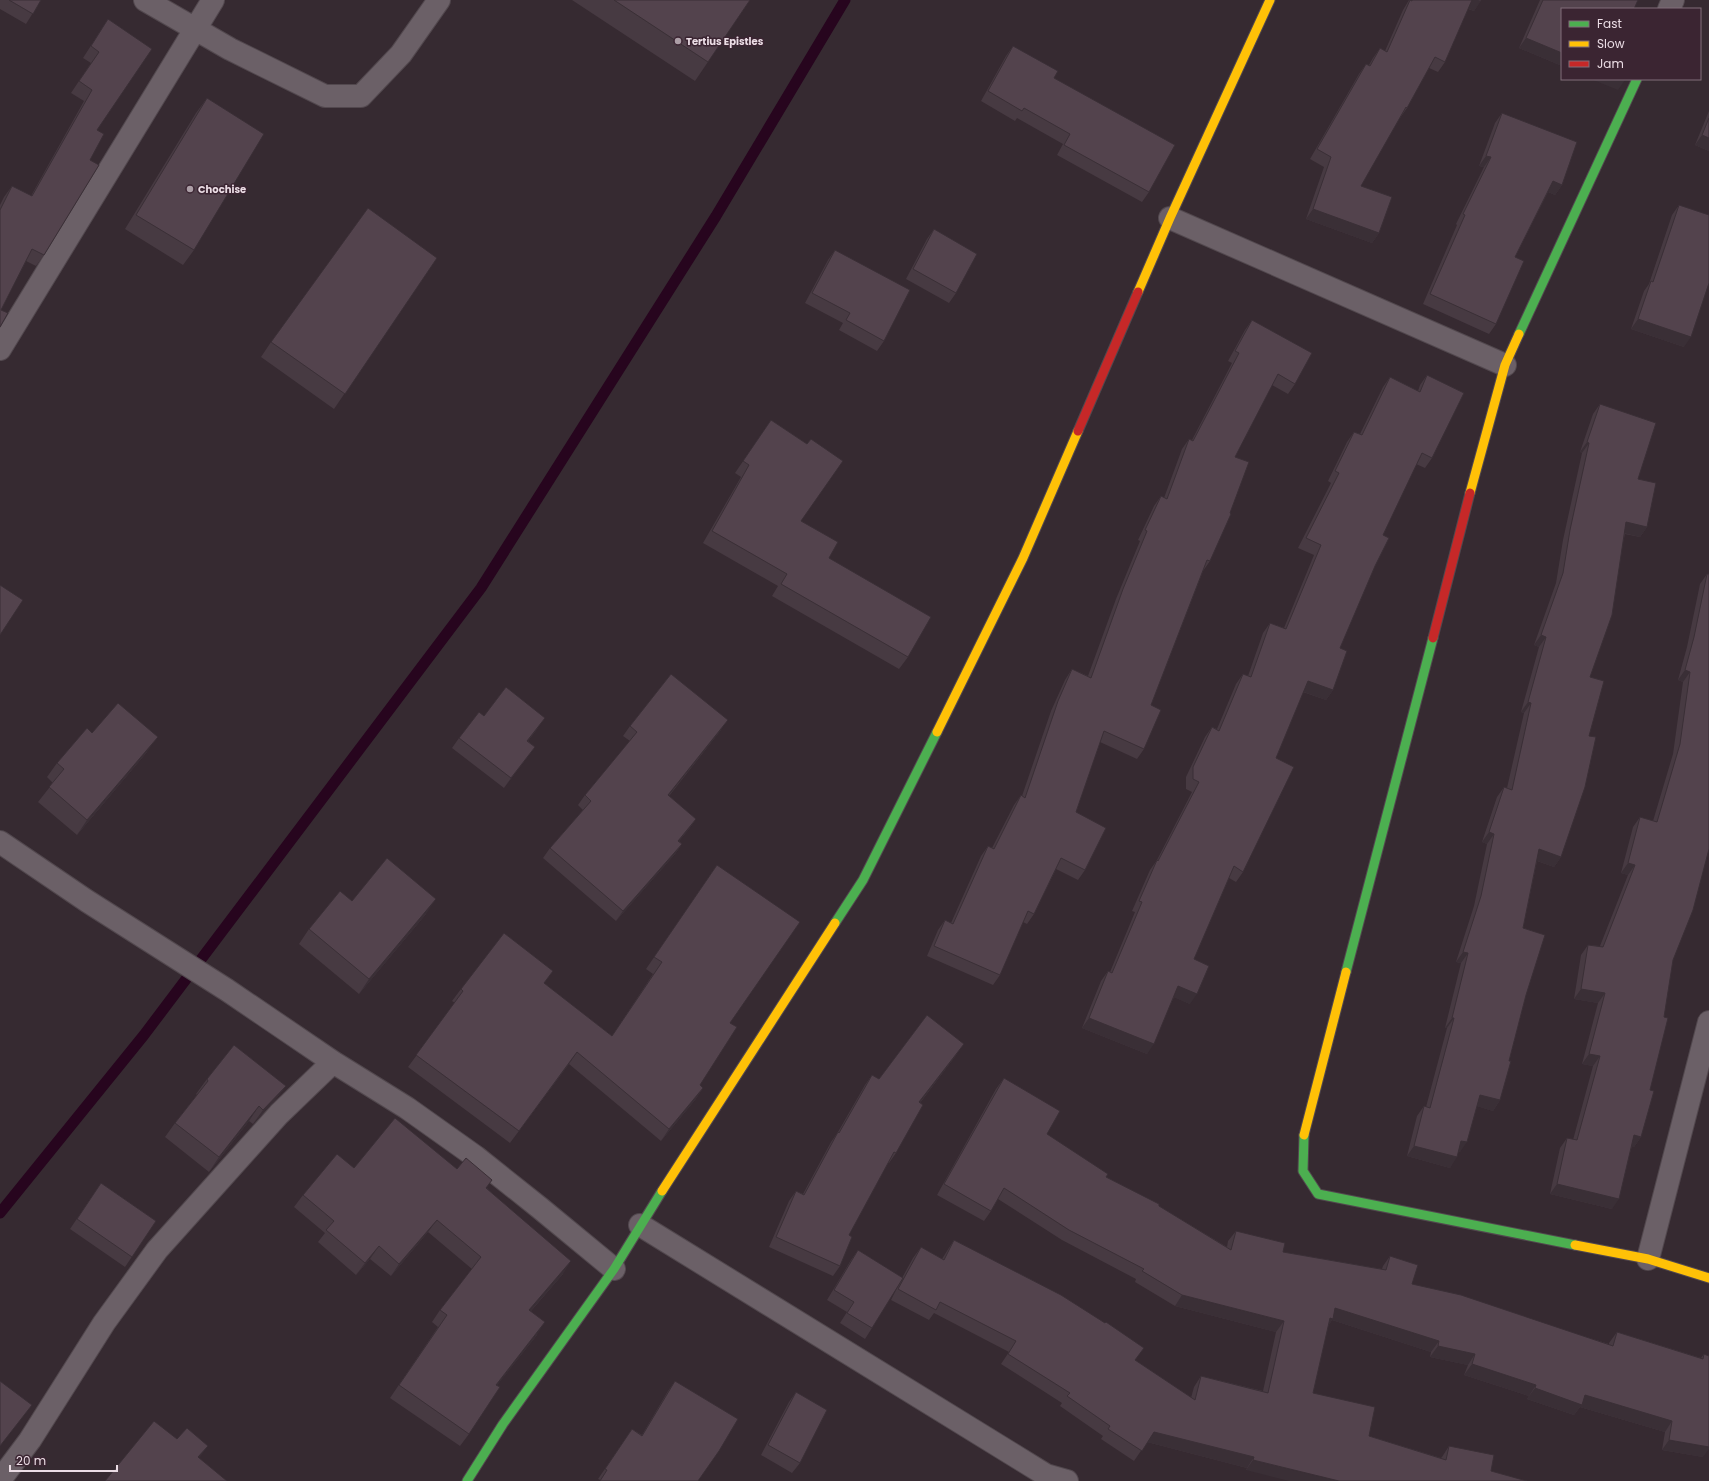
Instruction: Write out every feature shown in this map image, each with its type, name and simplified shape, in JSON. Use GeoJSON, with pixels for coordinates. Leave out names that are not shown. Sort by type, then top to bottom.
{"type":"FeatureCollection","features":[{"type":"Feature","properties":{"kind":"street"},"geometry":{"type":"LineString","coordinates":[[145,0],[196,28],[230,49],[325,96],[361,96],[401,54],[439,0]]}},
{"type":"Feature","properties":{"kind":"street"},"geometry":{"type":"LineString","coordinates":[[0,348],[213,0]]}},
{"type":"Feature","properties":{"kind":"street"},"geometry":{"type":"LineString","coordinates":[[467,1481],[503,1424],[614,1269],[640,1225],[863,880],[1022,558],[1170,218],[1270,0]]}},
{"type":"Feature","properties":{"kind":"street"},"geometry":{"type":"LineString","coordinates":[[1637,80],[1505,365],[1468,501],[1303,1139],[1303,1171],[1318,1194],[1648,1259],[1709,1278]]}},
{"type":"Feature","properties":{"kind":"street"},"geometry":{"type":"LineString","coordinates":[[1170,218],[1505,365]]}},
{"type":"Feature","properties":{"kind":"street"},"geometry":{"type":"LineString","coordinates":[[0,842],[86,901],[214,982],[333,1062],[406,1108],[476,1157],[614,1269]]}},
{"type":"Feature","properties":{"kind":"street"},"geometry":{"type":"LineString","coordinates":[[1648,1259],[1709,1022]]}},
{"type":"Feature","properties":{"kind":"street"},"geometry":{"type":"LineString","coordinates":[[0,1480],[30,1440],[104,1323],[157,1250],[279,1114],[333,1062]]}},
{"type":"Feature","properties":{"kind":"street"},"geometry":{"type":"LineString","coordinates":[[640,1225],[1046,1475],[1066,1481]]}},
{"type":"Feature","properties":{"kind":"building"},"geometry":{"type":"Polygon","coordinates":[[[9,0],[41,0],[33,14],[9,0]]]}},
{"type":"Feature","properties":{"kind":"building"},"geometry":{"type":"Polygon","coordinates":[[[614,0],[750,0],[708,62],[614,0]]]}},
{"type":"Feature","properties":{"kind":"building"},"geometry":{"type":"Polygon","coordinates":[[[1410,0],[1472,0],[1445,62],[1435,57],[1361,186],[1392,197],[1379,233],[1313,209],[1331,157],[1317,149],[1366,64],[1370,66],[1380,48],[1387,52],[1410,0]]]}},
{"type":"Feature","properties":{"kind":"building"},"geometry":{"type":"Polygon","coordinates":[[[1543,0],[1638,0],[1634,8],[1561,8],[1561,53],[1526,38],[1543,0]]]}},
{"type":"Feature","properties":{"kind":"building"},"geometry":{"type":"Polygon","coordinates":[[[108,19],[152,49],[97,130],[104,134],[90,160],[99,165],[44,255],[32,249],[1,310],[8,313],[0,327],[0,210],[12,186],[32,196],[92,90],[79,81],[99,52],[91,46],[108,19]]]}},
{"type":"Feature","properties":{"kind":"building"},"geometry":{"type":"Polygon","coordinates":[[[1013,46],[1058,71],[1054,78],[1175,145],[1149,192],[1064,145],[1070,134],[1024,108],[1022,111],[988,91],[1013,46]]]}},
{"type":"Feature","properties":{"kind":"building","name":"Chochise"},"geometry":{"type":"Polygon","coordinates":[[[207,98],[264,134],[194,250],[136,215],[207,98]]]}},
{"type":"Feature","properties":{"kind":"building"},"geometry":{"type":"Polygon","coordinates":[[[1502,113],[1577,142],[1562,185],[1553,181],[1515,257],[1524,261],[1496,324],[1430,294],[1465,215],[1463,214],[1491,157],[1486,156],[1502,113]]]}},
{"type":"Feature","properties":{"kind":"building"},"geometry":{"type":"Polygon","coordinates":[[[1709,118],[1709,138],[1702,135],[1709,118]]]}},
{"type":"Feature","properties":{"kind":"building"},"geometry":{"type":"Polygon","coordinates":[[[1679,205],[1709,215],[1709,283],[1691,337],[1638,319],[1651,281],[1653,282],[1679,205]]]}},
{"type":"Feature","properties":{"kind":"building"},"geometry":{"type":"Polygon","coordinates":[[[368,208],[437,258],[345,394],[271,342],[368,208]]]}},
{"type":"Feature","properties":{"kind":"building"},"geometry":{"type":"Polygon","coordinates":[[[934,229],[977,254],[956,293],[913,269],[934,229]]]}},
{"type":"Feature","properties":{"kind":"building"},"geometry":{"type":"Polygon","coordinates":[[[835,250],[910,290],[884,341],[846,320],[850,313],[812,293],[835,250]]]}},
{"type":"Feature","properties":{"kind":"building"},"geometry":{"type":"Polygon","coordinates":[[[1252,320],[1312,353],[1295,384],[1278,374],[1235,457],[1249,462],[1230,513],[1231,514],[1210,561],[1207,560],[1151,705],[1161,710],[1144,749],[1104,731],[1076,812],[1106,828],[1085,870],[1061,858],[1034,914],[1028,911],[1000,975],[934,946],[945,920],[953,924],[988,846],[994,849],[1021,795],[1025,798],[1058,701],[1072,669],[1091,678],[1123,589],[1147,531],[1145,530],[1161,496],[1167,499],[1189,439],[1193,441],[1239,353],[1235,351],[1252,320]]]}},
{"type":"Feature","properties":{"kind":"building"},"geometry":{"type":"Polygon","coordinates":[[[1427,375],[1464,393],[1432,458],[1422,453],[1383,535],[1389,538],[1375,566],[1340,648],[1347,651],[1333,690],[1308,681],[1276,758],[1294,767],[1243,872],[1234,866],[1194,959],[1209,966],[1197,994],[1178,986],[1154,1044],[1089,1018],[1108,971],[1112,973],[1142,902],[1139,901],[1157,860],[1158,861],[1199,782],[1193,779],[1193,767],[1212,727],[1219,731],[1243,674],[1251,677],[1270,623],[1286,629],[1321,545],[1306,538],[1339,473],[1335,471],[1354,432],[1362,435],[1390,377],[1420,392],[1427,375]]]}},
{"type":"Feature","properties":{"kind":"building"},"geometry":{"type":"Polygon","coordinates":[[[1600,404],[1656,423],[1638,479],[1656,483],[1647,527],[1626,522],[1612,615],[1590,677],[1604,681],[1589,736],[1596,737],[1585,787],[1561,857],[1539,849],[1523,928],[1545,935],[1526,995],[1509,1061],[1511,1061],[1500,1100],[1480,1095],[1467,1142],[1461,1141],[1457,1157],[1414,1146],[1424,1106],[1430,1108],[1454,1018],[1452,1018],[1468,953],[1463,952],[1481,896],[1494,834],[1489,832],[1504,787],[1512,790],[1531,703],[1528,702],[1546,637],[1541,635],[1563,573],[1570,530],[1589,443],[1587,442],[1600,404]]]}},
{"type":"Feature","properties":{"kind":"building"},"geometry":{"type":"Polygon","coordinates":[[[771,420],[807,444],[811,439],[843,461],[801,521],[838,542],[829,558],[931,617],[908,657],[781,584],[787,574],[712,531],[749,465],[743,461],[771,420]]]}},
{"type":"Feature","properties":{"kind":"building"},"geometry":{"type":"Polygon","coordinates":[[[1707,574],[1709,574],[1709,849],[1693,910],[1673,960],[1664,1017],[1668,1018],[1650,1090],[1654,1091],[1641,1137],[1634,1135],[1619,1199],[1557,1184],[1567,1138],[1577,1140],[1600,1056],[1589,1054],[1605,993],[1581,989],[1588,945],[1603,947],[1635,865],[1628,863],[1640,817],[1657,822],[1680,744],[1690,672],[1685,670],[1694,637],[1707,574]]]}},
{"type":"Feature","properties":{"kind":"building"},"geometry":{"type":"Polygon","coordinates":[[[0,585],[23,600],[0,635],[0,585]]]}},
{"type":"Feature","properties":{"kind":"building"},"geometry":{"type":"Polygon","coordinates":[[[671,674],[728,720],[668,795],[696,819],[678,841],[682,844],[623,911],[550,848],[591,801],[585,795],[637,732],[630,726],[671,674]]]}},
{"type":"Feature","properties":{"kind":"building"},"geometry":{"type":"Polygon","coordinates":[[[506,687],[545,718],[527,741],[535,747],[511,778],[459,738],[479,712],[484,716],[506,687]]]}},
{"type":"Feature","properties":{"kind":"building"},"geometry":{"type":"Polygon","coordinates":[[[118,703],[158,737],[87,820],[49,787],[64,769],[57,763],[87,728],[92,733],[118,703]]]}},
{"type":"Feature","properties":{"kind":"building"},"geometry":{"type":"Polygon","coordinates":[[[387,858],[436,899],[369,979],[309,929],[340,891],[352,901],[387,858]]]}},
{"type":"Feature","properties":{"kind":"building"},"geometry":{"type":"Polygon","coordinates":[[[717,865],[800,922],[730,1023],[737,1027],[700,1085],[703,1088],[669,1129],[577,1052],[519,1131],[416,1055],[463,991],[461,989],[504,933],[553,971],[544,983],[612,1036],[662,962],[654,957],[717,865]]]}},
{"type":"Feature","properties":{"kind":"building"},"geometry":{"type":"Polygon","coordinates":[[[927,1015],[964,1044],[919,1102],[923,1105],[896,1153],[894,1152],[849,1235],[852,1237],[840,1266],[776,1237],[796,1191],[804,1195],[838,1132],[839,1133],[872,1075],[879,1079],[927,1015]]]}},
{"type":"Feature","properties":{"kind":"building"},"geometry":{"type":"Polygon","coordinates":[[[234,1045],[286,1086],[263,1110],[259,1106],[219,1157],[175,1123],[234,1045]]]}},
{"type":"Feature","properties":{"kind":"building"},"geometry":{"type":"Polygon","coordinates":[[[1004,1078],[1060,1111],[1047,1134],[1108,1174],[1106,1177],[1159,1204],[1159,1206],[1231,1250],[1236,1231],[1285,1243],[1283,1252],[1386,1270],[1390,1256],[1418,1265],[1412,1284],[1461,1295],[1613,1346],[1617,1332],[1703,1359],[1704,1354],[1709,1356],[1709,1447],[1669,1440],[1672,1421],[1585,1395],[1582,1405],[1535,1388],[1536,1385],[1472,1364],[1475,1354],[1438,1346],[1439,1341],[1335,1308],[1333,1319],[1330,1318],[1313,1393],[1375,1407],[1369,1436],[1446,1460],[1449,1446],[1494,1455],[1491,1471],[1527,1481],[1339,1481],[1253,1460],[1254,1457],[1154,1432],[1142,1451],[1108,1429],[1110,1426],[1067,1396],[1070,1393],[1008,1354],[1016,1341],[940,1302],[936,1310],[898,1289],[921,1247],[944,1260],[954,1240],[1061,1295],[1105,1323],[1106,1322],[1144,1348],[1135,1360],[1195,1400],[1201,1376],[1268,1393],[1284,1321],[1182,1295],[1142,1271],[1144,1269],[1069,1230],[1004,1188],[991,1211],[944,1184],[1004,1078]]]}},
{"type":"Feature","properties":{"kind":"building"},"geometry":{"type":"Polygon","coordinates":[[[395,1118],[457,1169],[466,1158],[492,1180],[486,1188],[571,1261],[529,1310],[545,1322],[496,1385],[500,1387],[469,1434],[399,1385],[447,1315],[440,1310],[481,1257],[437,1220],[399,1264],[379,1246],[365,1263],[326,1230],[334,1221],[303,1195],[337,1154],[354,1168],[395,1118]]]}},
{"type":"Feature","properties":{"kind":"building"},"geometry":{"type":"Polygon","coordinates":[[[101,1183],[156,1221],[132,1257],[77,1219],[101,1183]]]}},
{"type":"Feature","properties":{"kind":"building"},"geometry":{"type":"Polygon","coordinates":[[[858,1250],[903,1278],[872,1328],[847,1313],[854,1302],[834,1290],[858,1250]]]}},
{"type":"Feature","properties":{"kind":"building"},"geometry":{"type":"Polygon","coordinates":[[[0,1381],[32,1405],[0,1446],[0,1381]]]}},
{"type":"Feature","properties":{"kind":"building"},"geometry":{"type":"Polygon","coordinates":[[[675,1381],[738,1419],[719,1451],[698,1481],[600,1481],[607,1470],[605,1469],[632,1429],[642,1436],[675,1381]]]}},
{"type":"Feature","properties":{"kind":"building"},"geometry":{"type":"Polygon","coordinates":[[[796,1392],[827,1410],[800,1463],[768,1445],[796,1392]]]}},
{"type":"Feature","properties":{"kind":"building"},"geometry":{"type":"Polygon","coordinates":[[[154,1421],[177,1439],[187,1428],[208,1446],[198,1457],[227,1481],[105,1481],[154,1421]]]}},
{"type":"Feature","properties":{"kind":"waterway"},"geometry":{"type":"LineString","coordinates":[[0,1213],[144,1035],[481,588],[716,216],[845,0]]}},
{"type":"Feature","properties":{"kind":"traffic: fast"},"geometry":{"type":"LineString","coordinates":[[1519,334],[1637,80]]}},
{"type":"Feature","properties":{"kind":"traffic: fast"},"geometry":{"type":"LineString","coordinates":[[1346,972],[1433,638]]}},
{"type":"Feature","properties":{"kind":"traffic: fast"},"geometry":{"type":"LineString","coordinates":[[835,923],[863,880],[937,732]]}},
{"type":"Feature","properties":{"kind":"traffic: fast"},"geometry":{"type":"LineString","coordinates":[[1304,1135],[1303,1171],[1318,1194],[1575,1245]]}},
{"type":"Feature","properties":{"kind":"traffic: fast"},"geometry":{"type":"LineString","coordinates":[[467,1481],[503,1424],[614,1269],[662,1191]]}},
{"type":"Feature","properties":{"kind":"traffic: slow"},"geometry":{"type":"LineString","coordinates":[[1138,292],[1170,218],[1270,0]]}},
{"type":"Feature","properties":{"kind":"traffic: slow"},"geometry":{"type":"LineString","coordinates":[[1470,493],[1505,365],[1519,334]]}},
{"type":"Feature","properties":{"kind":"traffic: slow"},"geometry":{"type":"LineString","coordinates":[[937,732],[1023,558],[1078,431]]}},
{"type":"Feature","properties":{"kind":"traffic: slow"},"geometry":{"type":"LineString","coordinates":[[662,1191],[835,923]]}},
{"type":"Feature","properties":{"kind":"traffic: slow"},"geometry":{"type":"LineString","coordinates":[[1304,1135],[1346,972]]}},
{"type":"Feature","properties":{"kind":"traffic: slow"},"geometry":{"type":"LineString","coordinates":[[1575,1245],[1648,1259],[1709,1278]]}},
{"type":"Feature","properties":{"kind":"traffic: jam"},"geometry":{"type":"LineString","coordinates":[[1078,431],[1138,292]]}},
{"type":"Feature","properties":{"kind":"traffic: jam"},"geometry":{"type":"LineString","coordinates":[[1433,638],[1470,493]]}},
{"type":"Feature","properties":{"kind":"place","name":"Tertius Epistles"},"geometry":{"type":"Point","coordinates":[678,41]}},
{"type":"Feature","properties":{"kind":"place","name":"Chochise"},"geometry":{"type":"Point","coordinates":[190,189]}}]}
